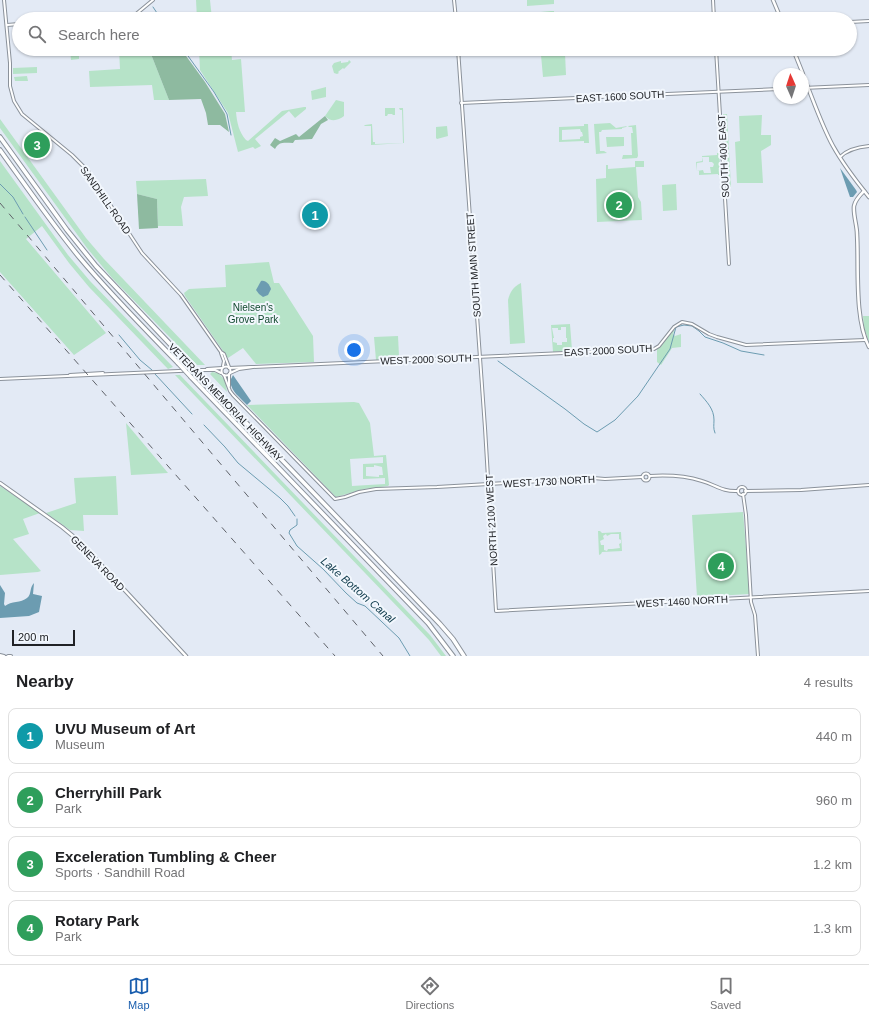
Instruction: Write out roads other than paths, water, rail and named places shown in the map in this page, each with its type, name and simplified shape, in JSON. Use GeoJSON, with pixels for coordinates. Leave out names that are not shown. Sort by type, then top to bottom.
{"type":"FeatureCollection","features":[{"type":"Feature","properties":{"kind":"highway","name":"VETERANS MEMORIAL HIGHWAY"},"geometry":{"type":"LineString","coordinates":[[0,137],[67,230],[96,266],[440,624],[456,643],[464,656]]}},
{"type":"Feature","properties":{"kind":"highway","name":"VETERANS MEMORIAL HIGHWAY"},"geometry":{"type":"LineString","coordinates":[[0,150],[80,258],[107,290],[428,623],[441,638],[453,656]]}},
{"type":"Feature","properties":{"kind":"main road"},"geometry":{"type":"LineString","coordinates":[[773,0],[778,12]]}},
{"type":"Feature","properties":{"kind":"main road"},"geometry":{"type":"LineString","coordinates":[[796,56],[801,68]]}},
{"type":"Feature","properties":{"kind":"main road"},"geometry":{"type":"LineString","coordinates":[[809,90],[825,129],[840,157],[869,197]]}},
{"type":"Feature","properties":{"kind":"main road"},"geometry":{"type":"LineString","coordinates":[[864,191],[855,201],[855,212],[860,317],[865,340],[869,347]]}},
{"type":"Feature","properties":{"kind":"main road","name":"GENEVA ROAD"},"geometry":{"type":"LineString","coordinates":[[0,483],[62,527],[79,541],[186,656]]}},
{"type":"Feature","properties":{"kind":"street","name":"SANDHILL ROAD"},"geometry":{"type":"LineString","coordinates":[[4,0],[7,25],[10,86],[12,96],[17,107],[22,114],[72,155],[88,171],[142,253],[181,295],[221,352],[224,354],[230,374]]}},
{"type":"Feature","properties":{"kind":"street"},"geometry":{"type":"LineString","coordinates":[[138,12],[153,0]]}},
{"type":"Feature","properties":{"kind":"street"},"geometry":{"type":"LineString","coordinates":[[454,0],[455,12]]}},
{"type":"Feature","properties":{"kind":"street"},"geometry":{"type":"LineString","coordinates":[[713,0],[714,12]]}},
{"type":"Feature","properties":{"kind":"street"},"geometry":{"type":"LineString","coordinates":[[857,22],[869,21]]}},
{"type":"Feature","properties":{"kind":"street"},"geometry":{"type":"LineString","coordinates":[[7,25],[12,25]]}},
{"type":"Feature","properties":{"kind":"street","name":"SOUTH MAIN STREET"},"geometry":{"type":"LineString","coordinates":[[458,56],[485,428]]}},
{"type":"Feature","properties":{"kind":"street","name":"SOUTH 400 EAST"},"geometry":{"type":"LineString","coordinates":[[716,56],[729,264]]}},
{"type":"Feature","properties":{"kind":"street"},"geometry":{"type":"LineString","coordinates":[[809,88],[869,85]]}},
{"type":"Feature","properties":{"kind":"street","name":"EAST 1600 SOUTH"},"geometry":{"type":"LineString","coordinates":[[461,103],[773,89]]}},
{"type":"Feature","properties":{"kind":"street"},"geometry":{"type":"LineString","coordinates":[[840,157],[851,149],[869,146]]}},
{"type":"Feature","properties":{"kind":"street","name":"EAST 2000 SOUTH"},"geometry":{"type":"LineString","coordinates":[[480,357],[654,349],[659,346],[674,327],[682,322],[692,324],[709,334],[746,345],[865,340]]}},
{"type":"Feature","properties":{"kind":"street","name":"SANDHILL ROAD"},"geometry":{"type":"LineString","coordinates":[[221,352],[224,361],[222,374]]}},
{"type":"Feature","properties":{"kind":"street","name":"WEST 2000 SOUTH"},"geometry":{"type":"LineString","coordinates":[[222,374],[227,376],[239,369],[253,367],[480,357]]}},
{"type":"Feature","properties":{"kind":"street","name":"WEST 2000 SOUTH"},"geometry":{"type":"LineString","coordinates":[[223,368],[253,367]]}},
{"type":"Feature","properties":{"kind":"street"},"geometry":{"type":"LineString","coordinates":[[202,370],[223,368]]}},
{"type":"Feature","properties":{"kind":"street"},"geometry":{"type":"LineString","coordinates":[[0,379],[76,374],[216,370],[222,374],[228,387]]}},
{"type":"Feature","properties":{"kind":"street"},"geometry":{"type":"LineString","coordinates":[[228,387],[230,374]]}},
{"type":"Feature","properties":{"kind":"street","name":"WEST 1730 NORTH"},"geometry":{"type":"LineString","coordinates":[[228,387],[233,395],[335,499],[372,489],[592,478],[605,479],[642,477]]}},
{"type":"Feature","properties":{"kind":"street","name":"NORTH 2100 WEST"},"geometry":{"type":"LineString","coordinates":[[485,428],[496,611]]}},
{"type":"Feature","properties":{"kind":"street"},"geometry":{"type":"LineString","coordinates":[[650,476],[649,479],[646,480],[642,477],[643,474],[646,473],[650,476],[685,477],[703,481],[719,489],[731,492],[738,491],[740,494],[743,494]]}},
{"type":"Feature","properties":{"kind":"street"},"geometry":{"type":"LineString","coordinates":[[738,491],[738,488],[742,487],[745,490],[801,490],[869,485]]}},
{"type":"Feature","properties":{"kind":"street"},"geometry":{"type":"LineString","coordinates":[[745,490],[743,494],[746,511],[751,598],[755,615],[758,656]]}},
{"type":"Feature","properties":{"kind":"street","name":"WEST 1460 NORTH"},"geometry":{"type":"LineString","coordinates":[[496,611],[869,591]]}},
{"type":"Feature","properties":{"kind":"street"},"geometry":{"type":"LineString","coordinates":[[0,655],[4,656]]}},
{"type":"Feature","properties":{"kind":"water"},"geometry":{"type":"Polygon","coordinates":[[[840,168],[857,192],[853,197],[850,197],[840,168]]]}},
{"type":"Feature","properties":{"kind":"water"},"geometry":{"type":"Polygon","coordinates":[[[261,281],[267,283],[271,289],[268,295],[263,297],[256,290],[261,281]]]}},
{"type":"Feature","properties":{"kind":"water"},"geometry":{"type":"Polygon","coordinates":[[[233,375],[251,401],[247,405],[232,389],[230,381],[233,375]]]}},
{"type":"Feature","properties":{"kind":"water"},"geometry":{"type":"Polygon","coordinates":[[[34,583],[33,594],[42,596],[39,612],[29,616],[0,618],[0,585],[5,593],[5,606],[27,598],[30,595],[34,583]]]}},
{"type":"Feature","properties":{"kind":"waterway"},"geometry":{"type":"LineString","coordinates":[[153,7],[156,12]]}},
{"type":"Feature","properties":{"kind":"waterway"},"geometry":{"type":"LineString","coordinates":[[188,56],[214,92],[227,114],[231,135]]}},
{"type":"Feature","properties":{"kind":"waterway","name":"Lake Bottom Canal"},"geometry":{"type":"LineString","coordinates":[[0,184],[13,197],[23,214]]}},
{"type":"Feature","properties":{"kind":"waterway","name":"Lake Bottom Canal"},"geometry":{"type":"LineString","coordinates":[[25,217],[47,250]]}},
{"type":"Feature","properties":{"kind":"waterway"},"geometry":{"type":"LineString","coordinates":[[498,361],[597,432],[615,420],[638,396],[670,349],[676,327],[684,325],[692,326],[705,337],[741,351],[764,355]]}},
{"type":"Feature","properties":{"kind":"waterway","name":"Lake Bottom Canal"},"geometry":{"type":"LineString","coordinates":[[119,335],[140,360],[152,370]]}},
{"type":"Feature","properties":{"kind":"waterway","name":"Lake Bottom Canal"},"geometry":{"type":"LineString","coordinates":[[155,374],[192,414]]}},
{"type":"Feature","properties":{"kind":"waterway"},"geometry":{"type":"LineString","coordinates":[[700,394],[713,412],[715,433]]}},
{"type":"Feature","properties":{"kind":"waterway","name":"Lake Bottom Canal"},"geometry":{"type":"LineString","coordinates":[[204,425],[238,463],[280,498],[295,516]]}},
{"type":"Feature","properties":{"kind":"waterway","name":"Lake Bottom Canal"},"geometry":{"type":"LineString","coordinates":[[297,519],[297,525],[290,530],[289,533],[297,546],[323,569],[357,603],[365,606],[399,638],[410,656]]}},
{"type":"Feature","properties":{"kind":"railway"},"geometry":{"type":"LineString","coordinates":[[0,203],[383,656]]}},
{"type":"Feature","properties":{"kind":"railway"},"geometry":{"type":"LineString","coordinates":[[0,275],[335,656]]}},
{"type":"Feature","properties":{"kind":"place","name":"Exceleration Tumbling & Cheer"},"geometry":{"type":"Point","coordinates":[37,145]}},
{"type":"Feature","properties":{"kind":"place","name":"Cherryhill Park"},"geometry":{"type":"Point","coordinates":[619,205]}},
{"type":"Feature","properties":{"kind":"place","name":"UVU Museum of Art"},"geometry":{"type":"Point","coordinates":[315,215]}},
{"type":"Feature","properties":{"kind":"place","name":"Rotary Park"},"geometry":{"type":"Point","coordinates":[721,566]}},
{"type":"Feature","properties":{"kind":"park label","name":"Nielsen's Grove Park"},"geometry":{"type":"Point","coordinates":[253,312]}}]}
